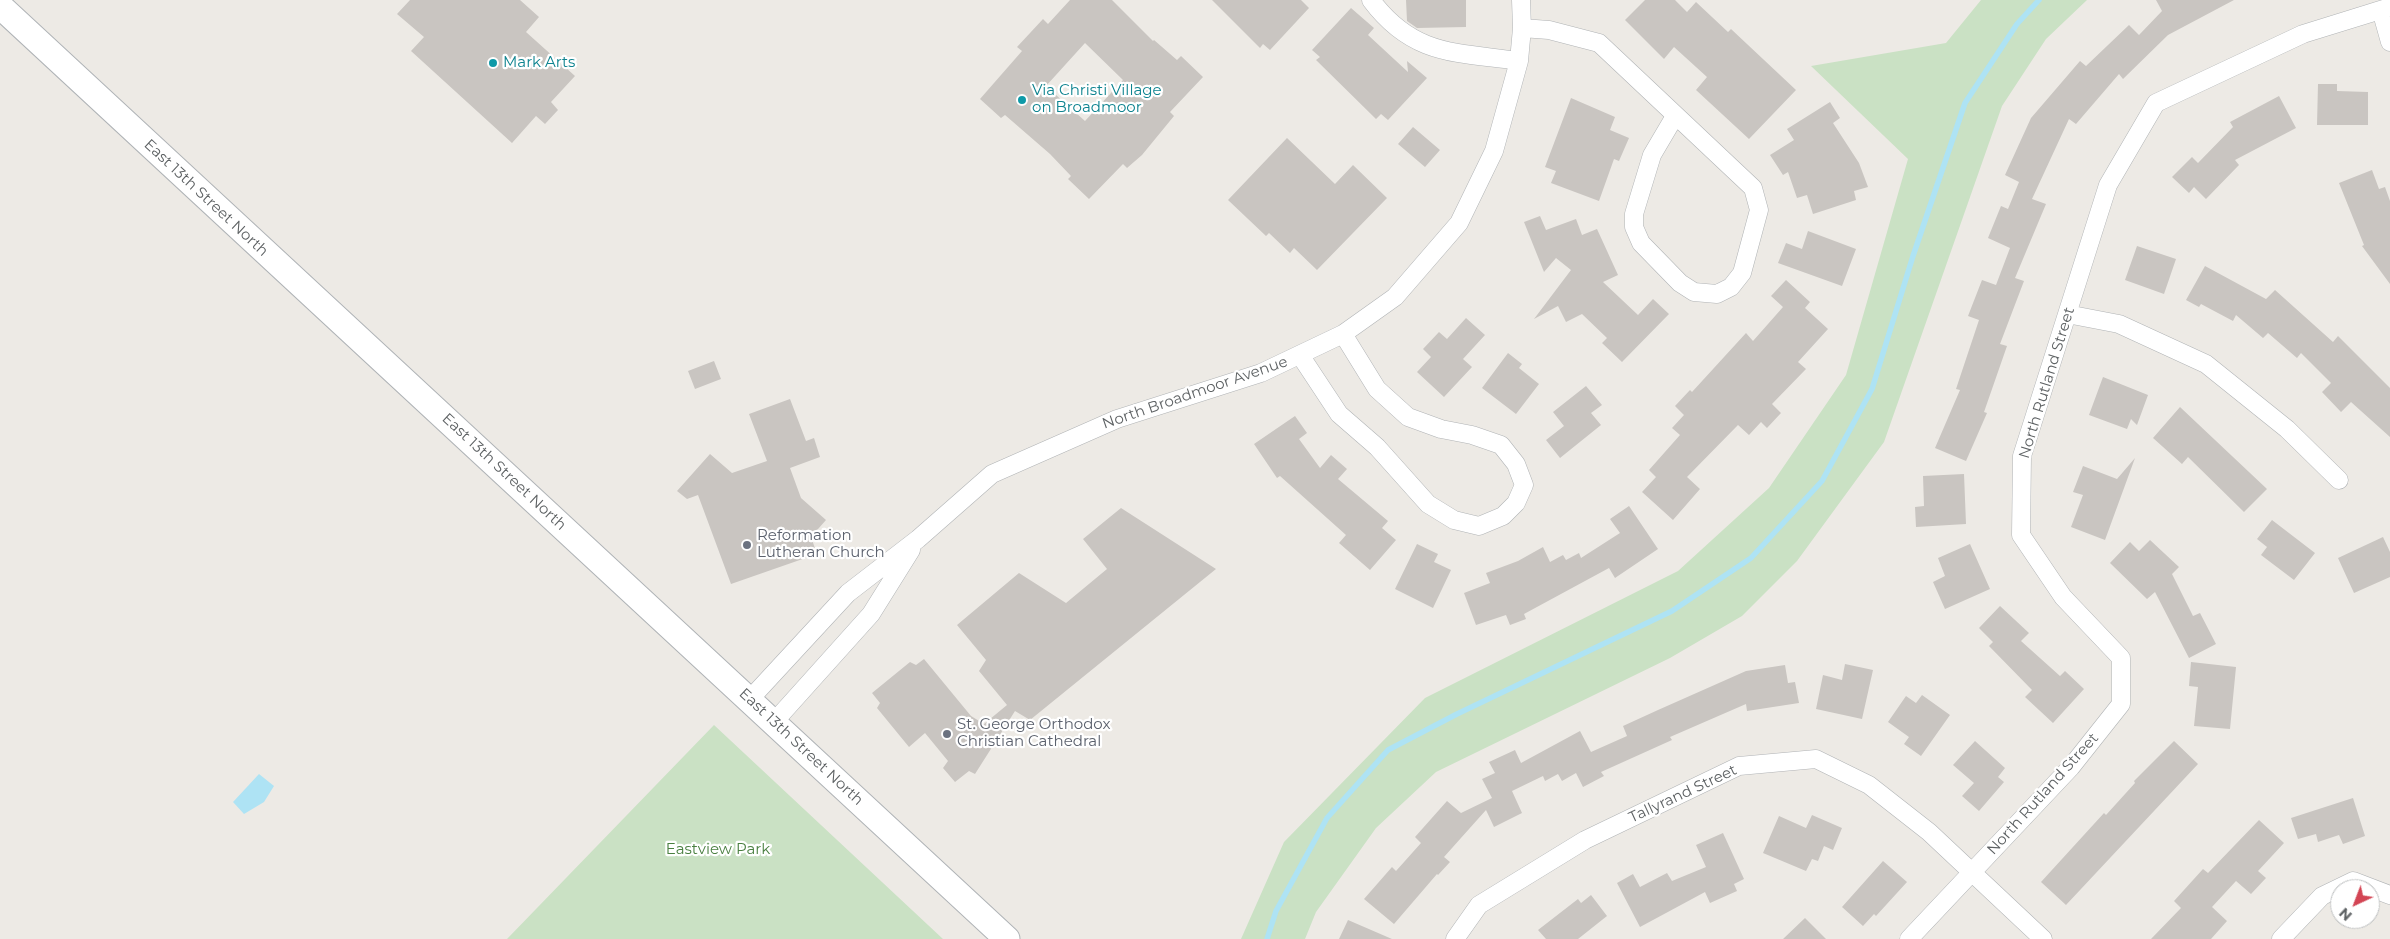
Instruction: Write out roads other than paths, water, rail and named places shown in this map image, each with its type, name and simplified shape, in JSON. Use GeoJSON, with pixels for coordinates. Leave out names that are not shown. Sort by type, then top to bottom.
{"type":"FeatureCollection","features":[{"type":"Feature","properties":{"kind":"main road","name":"East 13th Street North"},"geometry":{"type":"LineString","coordinates":[[0,6],[1007,939]]}},
{"type":"Feature","properties":{"kind":"street"},"geometry":{"type":"LineString","coordinates":[[1371,0],[1394,27],[1410,38],[1426,45],[1445,51],[1519,61]]}},
{"type":"Feature","properties":{"kind":"street","name":"North Broadmoor Avenue"},"geometry":{"type":"LineString","coordinates":[[750,699],[848,593],[918,539],[992,474],[1117,419],[1261,373],[1343,334],[1395,297],[1459,223],[1494,151],[1519,61],[1522,28],[1521,0]]}},
{"type":"Feature","properties":{"kind":"street"},"geometry":{"type":"LineString","coordinates":[[2385,9],[2390,42]]}},
{"type":"Feature","properties":{"kind":"street","name":"North Rutland Street"},"geometry":{"type":"LineString","coordinates":[[1909,939],[2071,767],[2121,704],[2121,658],[2063,597],[2021,535],[2022,456],[2108,185],[2156,103],[2302,34],[2385,9]]}},
{"type":"Feature","properties":{"kind":"street"},"geometry":{"type":"LineString","coordinates":[[1522,28],[1549,30],[1599,43],[1752,188],[1759,210],[1742,273],[1731,287],[1717,294],[1694,292],[1680,283],[1641,243],[1634,228],[1634,214],[1652,155],[1675,116]]}},
{"type":"Feature","properties":{"kind":"street"},"geometry":{"type":"LineString","coordinates":[[2067,314],[2120,324],[2206,364],[2287,429],[2339,480]]}},
{"type":"Feature","properties":{"kind":"street"},"geometry":{"type":"LineString","coordinates":[[1300,355],[1338,414],[1377,447],[1428,504],[1454,520],[1479,526],[1503,516],[1516,503],[1524,485],[1516,464],[1501,445],[1472,435],[1440,429],[1408,417],[1377,389],[1343,334]]}},
{"type":"Feature","properties":{"kind":"street","name":"North Broadmoor Avenue"},"geometry":{"type":"LineString","coordinates":[[774,722],[871,614],[918,539]]}},
{"type":"Feature","properties":{"kind":"street","name":"Tallyrand Street"},"geometry":{"type":"LineString","coordinates":[[1456,939],[1479,905],[1586,840],[1740,766],[1816,759],[1869,784],[1929,832],[2043,939]]}},
{"type":"Feature","properties":{"kind":"street"},"geometry":{"type":"LineString","coordinates":[[2281,939],[2322,896],[2353,881],[2390,895]]}},
{"type":"Feature","properties":{"kind":"water"},"geometry":{"type":"Polygon","coordinates":[[[259,774],[274,786],[264,802],[244,814],[233,802],[259,774]]]}},
{"type":"Feature","properties":{"kind":"waterway"},"geometry":{"type":"LineString","coordinates":[[1267,939],[1276,911],[1327,818],[1388,750],[1457,714],[1672,611],[1751,558],[1822,481],[1872,389],[1913,256],[1965,103],[2017,24],[2039,0]]}},
{"type":"Feature","properties":{"kind":"place","name":"Mark Arts"},"geometry":{"type":"Point","coordinates":[493,63]}},
{"type":"Feature","properties":{"kind":"place","name":"Via Christi Village on Broadmoor"},"geometry":{"type":"Point","coordinates":[1022,100]}},
{"type":"Feature","properties":{"kind":"place","name":"Reformation Lutheran Church"},"geometry":{"type":"Point","coordinates":[747,545]}},
{"type":"Feature","properties":{"kind":"place","name":"St. George Orthodox Christian Cathedral"},"geometry":{"type":"Point","coordinates":[947,734]}},
{"type":"Feature","properties":{"kind":"park label","name":"Eastview Park"},"geometry":{"type":"Point","coordinates":[718,850]}}]}
